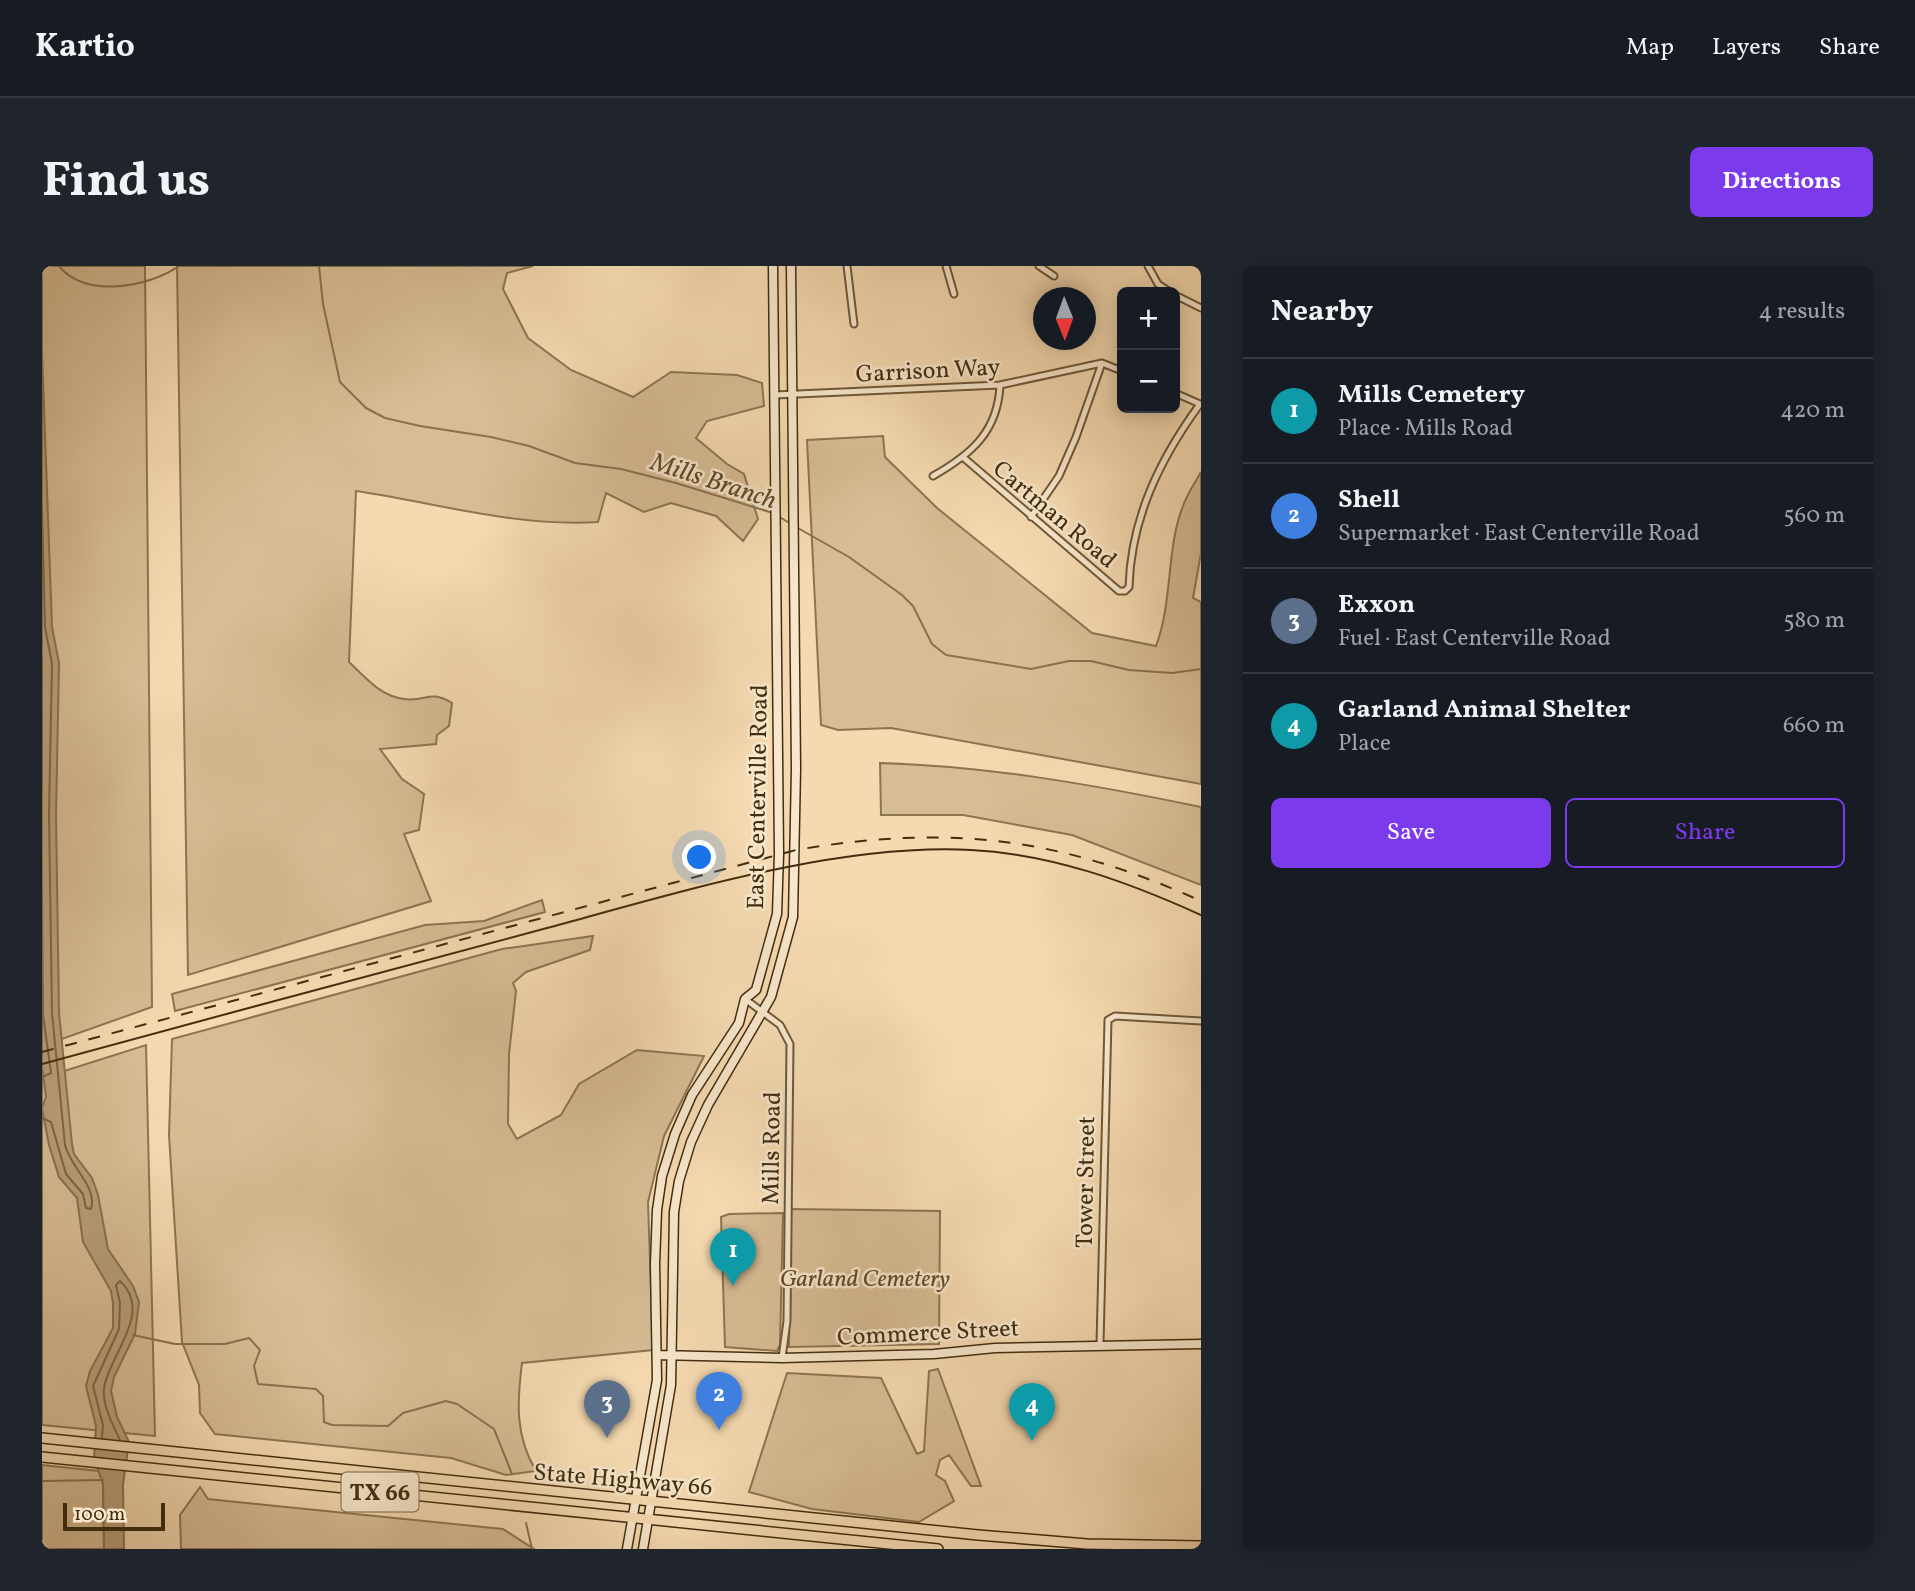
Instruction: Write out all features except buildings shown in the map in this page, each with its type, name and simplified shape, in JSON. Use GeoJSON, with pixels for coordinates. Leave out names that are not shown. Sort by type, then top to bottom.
{"type":"FeatureCollection","features":[{"type":"Feature","properties":{"kind":"main road","name":"East Centerville Road"},"geometry":{"type":"LineString","coordinates":[[626,1549],[655,1396],[658,1355],[655,1264],[662,1176],[675,1134],[692,1095],[740,1023],[745,999],[756,990],[772,936],[779,881],[773,266]]}},
{"type":"Feature","properties":{"kind":"main road","name":"East Centerville Road"},"geometry":{"type":"LineString","coordinates":[[643,1549],[671,1385],[674,1212],[679,1181],[691,1142],[708,1105],[764,1013],[790,934],[795,895],[796,769],[790,466],[791,266]]}},
{"type":"Feature","properties":{"kind":"main road"},"geometry":{"type":"LineString","coordinates":[[777,636],[794,635]]}},
{"type":"Feature","properties":{"kind":"main road"},"geometry":{"type":"LineString","coordinates":[[779,769],[796,769]]}},
{"type":"Feature","properties":{"kind":"main road"},"geometry":{"type":"LineString","coordinates":[[772,936],[790,934]]}},
{"type":"Feature","properties":{"kind":"main road","name":"Commerce Street"},"geometry":{"type":"LineString","coordinates":[[658,1355],[782,1359],[1100,1344],[1201,1344]]}},
{"type":"Feature","properties":{"kind":"main road","name":"State Highway 66"},"geometry":{"type":"LineString","coordinates":[[42,1437],[211,1457],[1087,1547],[1201,1546]]}},
{"type":"Feature","properties":{"kind":"main road","name":"State Highway 66"},"geometry":{"type":"LineString","coordinates":[[42,1457],[938,1549]]}},
{"type":"Feature","properties":{"kind":"street"},"geometry":{"type":"LineString","coordinates":[[847,266],[854,324]]}},
{"type":"Feature","properties":{"kind":"street"},"geometry":{"type":"LineString","coordinates":[[946,266],[954,294]]}},
{"type":"Feature","properties":{"kind":"street"},"geometry":{"type":"LineString","coordinates":[[1039,266],[1054,276]]}},
{"type":"Feature","properties":{"kind":"street"},"geometry":{"type":"LineString","coordinates":[[1148,266],[1162,287]]}},
{"type":"Feature","properties":{"kind":"street"},"geometry":{"type":"LineString","coordinates":[[1180,298],[1201,308]]}},
{"type":"Feature","properties":{"kind":"street","name":"Garrison Way"},"geometry":{"type":"LineString","coordinates":[[775,395],[1000,385],[1102,363]]}},
{"type":"Feature","properties":{"kind":"street"},"geometry":{"type":"LineString","coordinates":[[1031,517],[1059,475],[1076,437],[1102,363],[1117,370]]}},
{"type":"Feature","properties":{"kind":"street"},"geometry":{"type":"LineString","coordinates":[[933,476],[964,458],[999,410],[1000,385]]}},
{"type":"Feature","properties":{"kind":"street"},"geometry":{"type":"LineString","coordinates":[[1180,395],[1200,404]]}},
{"type":"Feature","properties":{"kind":"street","name":"Cartman Road"},"geometry":{"type":"LineString","coordinates":[[964,458],[1119,591],[1125,591],[1129,587],[1130,559],[1143,504],[1167,451],[1200,404]]}},
{"type":"Feature","properties":{"kind":"street","name":"Mills Road"},"geometry":{"type":"LineString","coordinates":[[745,999],[780,1025],[790,1044],[787,1321],[782,1359]]}},
{"type":"Feature","properties":{"kind":"street","name":"Tower Street"},"geometry":{"type":"LineString","coordinates":[[1100,1344],[1108,1020],[1115,1016],[1201,1021]]}},
{"type":"Feature","properties":{"kind":"green space"},"geometry":{"type":"Polygon","coordinates":[[[42,266],[145,266],[152,1007],[42,1046],[42,266]]]}},
{"type":"Feature","properties":{"kind":"green space"},"geometry":{"type":"Polygon","coordinates":[[[177,266],[533,266],[507,273],[503,289],[528,338],[571,370],[633,397],[671,372],[737,375],[762,383],[764,406],[707,421],[696,438],[727,464],[744,474],[758,519],[743,541],[716,516],[671,503],[644,512],[606,493],[598,522],[567,523],[506,518],[356,491],[349,662],[374,685],[395,697],[412,699],[433,696],[452,703],[449,726],[437,735],[436,744],[380,749],[402,779],[424,794],[419,830],[404,834],[431,901],[188,975],[177,266]]]}},
{"type":"Feature","properties":{"kind":"green space"},"geometry":{"type":"Polygon","coordinates":[[[883,436],[885,457],[937,508],[1092,633],[1156,646],[1165,611],[1178,523],[1187,497],[1201,472],[1201,553],[1193,598],[1201,602],[1201,784],[891,728],[838,730],[821,725],[807,440],[883,436]]]}},
{"type":"Feature","properties":{"kind":"green space"},"geometry":{"type":"Polygon","coordinates":[[[880,763],[961,768],[1041,778],[1201,807],[1201,885],[1072,835],[963,815],[881,815],[880,763]]]}},
{"type":"Feature","properties":{"kind":"green space"},"geometry":{"type":"Polygon","coordinates":[[[542,900],[545,912],[175,1011],[172,994],[425,925],[484,921],[542,900]]]}},
{"type":"Feature","properties":{"kind":"green space"},"geometry":{"type":"Polygon","coordinates":[[[593,936],[590,950],[526,972],[513,983],[516,991],[509,1054],[508,1124],[517,1139],[561,1115],[579,1084],[637,1050],[704,1056],[664,1136],[648,1202],[653,1350],[522,1363],[519,1419],[524,1445],[536,1471],[506,1475],[451,1458],[215,1434],[200,1413],[199,1385],[182,1342],[169,1135],[172,1039],[502,949],[593,936]]]}},
{"type":"Feature","properties":{"kind":"green space"},"geometry":{"type":"Polygon","coordinates":[[[146,1045],[155,1436],[42,1425],[42,1078],[146,1045]]]}},
{"type":"Feature","properties":{"kind":"green space","name":"Garland Cemetery"},"geometry":{"type":"Polygon","coordinates":[[[791,1209],[940,1211],[939,1344],[789,1347],[791,1209]]]}},
{"type":"Feature","properties":{"kind":"green space"},"geometry":{"type":"Polygon","coordinates":[[[783,1213],[780,1345],[777,1351],[725,1347],[721,1217],[729,1214],[783,1213]]]}},
{"type":"Feature","properties":{"kind":"green space"},"geometry":{"type":"Polygon","coordinates":[[[938,1369],[981,1486],[971,1486],[949,1455],[940,1460],[936,1475],[945,1481],[954,1501],[919,1522],[812,1509],[749,1492],[787,1373],[881,1378],[917,1454],[924,1451],[929,1371],[938,1369]]]}},
{"type":"Feature","properties":{"kind":"green space"},"geometry":{"type":"Polygon","coordinates":[[[42,1465],[99,1471],[103,1484],[104,1549],[42,1549],[42,1465]]]}},
{"type":"Feature","properties":{"kind":"green space"},"geometry":{"type":"Polygon","coordinates":[[[200,1487],[208,1499],[503,1529],[534,1549],[181,1549],[180,1515],[200,1487]]]}},
{"type":"Feature","properties":{"kind":"water"},"geometry":{"type":"Polygon","coordinates":[[[42,352],[52,627],[59,663],[56,815],[59,1013],[72,1144],[74,1154],[92,1178],[98,1195],[108,1249],[133,1286],[139,1302],[135,1334],[114,1377],[111,1391],[117,1417],[129,1442],[123,1484],[124,1549],[104,1549],[103,1484],[94,1458],[96,1426],[86,1386],[90,1371],[113,1328],[111,1291],[83,1242],[77,1198],[59,1177],[42,1108],[46,1097],[42,1067],[42,352]]]}},
{"type":"Feature","properties":{"kind":"waterway","name":"Mills Branch"},"geometry":{"type":"LineString","coordinates":[[59,266],[85,283],[101,286],[151,280],[179,266]]}},
{"type":"Feature","properties":{"kind":"waterway","name":"Mills Branch"},"geometry":{"type":"LineString","coordinates":[[319,266],[323,304],[340,382],[366,408],[385,418],[529,446],[575,463],[621,469],[773,513]]}},
{"type":"Feature","properties":{"kind":"waterway","name":"Mills Branch"},"geometry":{"type":"LineString","coordinates":[[778,516],[791,524]]}},
{"type":"Feature","properties":{"kind":"waterway","name":"Mills Branch"},"geometry":{"type":"LineString","coordinates":[[796,527],[849,557],[902,595],[913,606],[932,644],[946,655],[1031,669],[1069,661],[1091,661],[1129,670],[1172,673],[1201,669]]}},
{"type":"Feature","properties":{"kind":"waterway"},"geometry":{"type":"LineString","coordinates":[[133,1335],[175,1344],[225,1344],[249,1338],[260,1350],[254,1366],[258,1384],[316,1389],[323,1396],[324,1422],[332,1425],[388,1426],[403,1413],[446,1401],[457,1404],[494,1429],[512,1474]]}},
{"type":"Feature","properties":{"kind":"waterway"},"geometry":{"type":"LineString","coordinates":[[42,1481],[104,1480]]}},
{"type":"Feature","properties":{"kind":"waterway"},"geometry":{"type":"LineString","coordinates":[[526,1523],[532,1549]]}},
{"type":"Feature","properties":{"kind":"tram line"},"geometry":{"type":"LineString","coordinates":[[42,1064],[703,886],[812,862],[866,854],[971,850],[1031,857],[1118,881],[1201,915]]}},
{"type":"Feature","properties":{"kind":"railway"},"geometry":{"type":"LineString","coordinates":[[42,1052],[796,850],[852,842],[954,838],[1051,850],[1099,862],[1201,901]]}},
{"type":"Feature","properties":{"kind":"place","name":"Mills Cemetery"},"geometry":{"type":"Point","coordinates":[733,1286]}},
{"type":"Feature","properties":{"kind":"place","name":"Shell"},"geometry":{"type":"Point","coordinates":[719,1430]}},
{"type":"Feature","properties":{"kind":"place","name":"Exxon"},"geometry":{"type":"Point","coordinates":[607,1438]}},
{"type":"Feature","properties":{"kind":"place","name":"Garland Animal Shelter"},"geometry":{"type":"Point","coordinates":[1032,1441]}}]}
